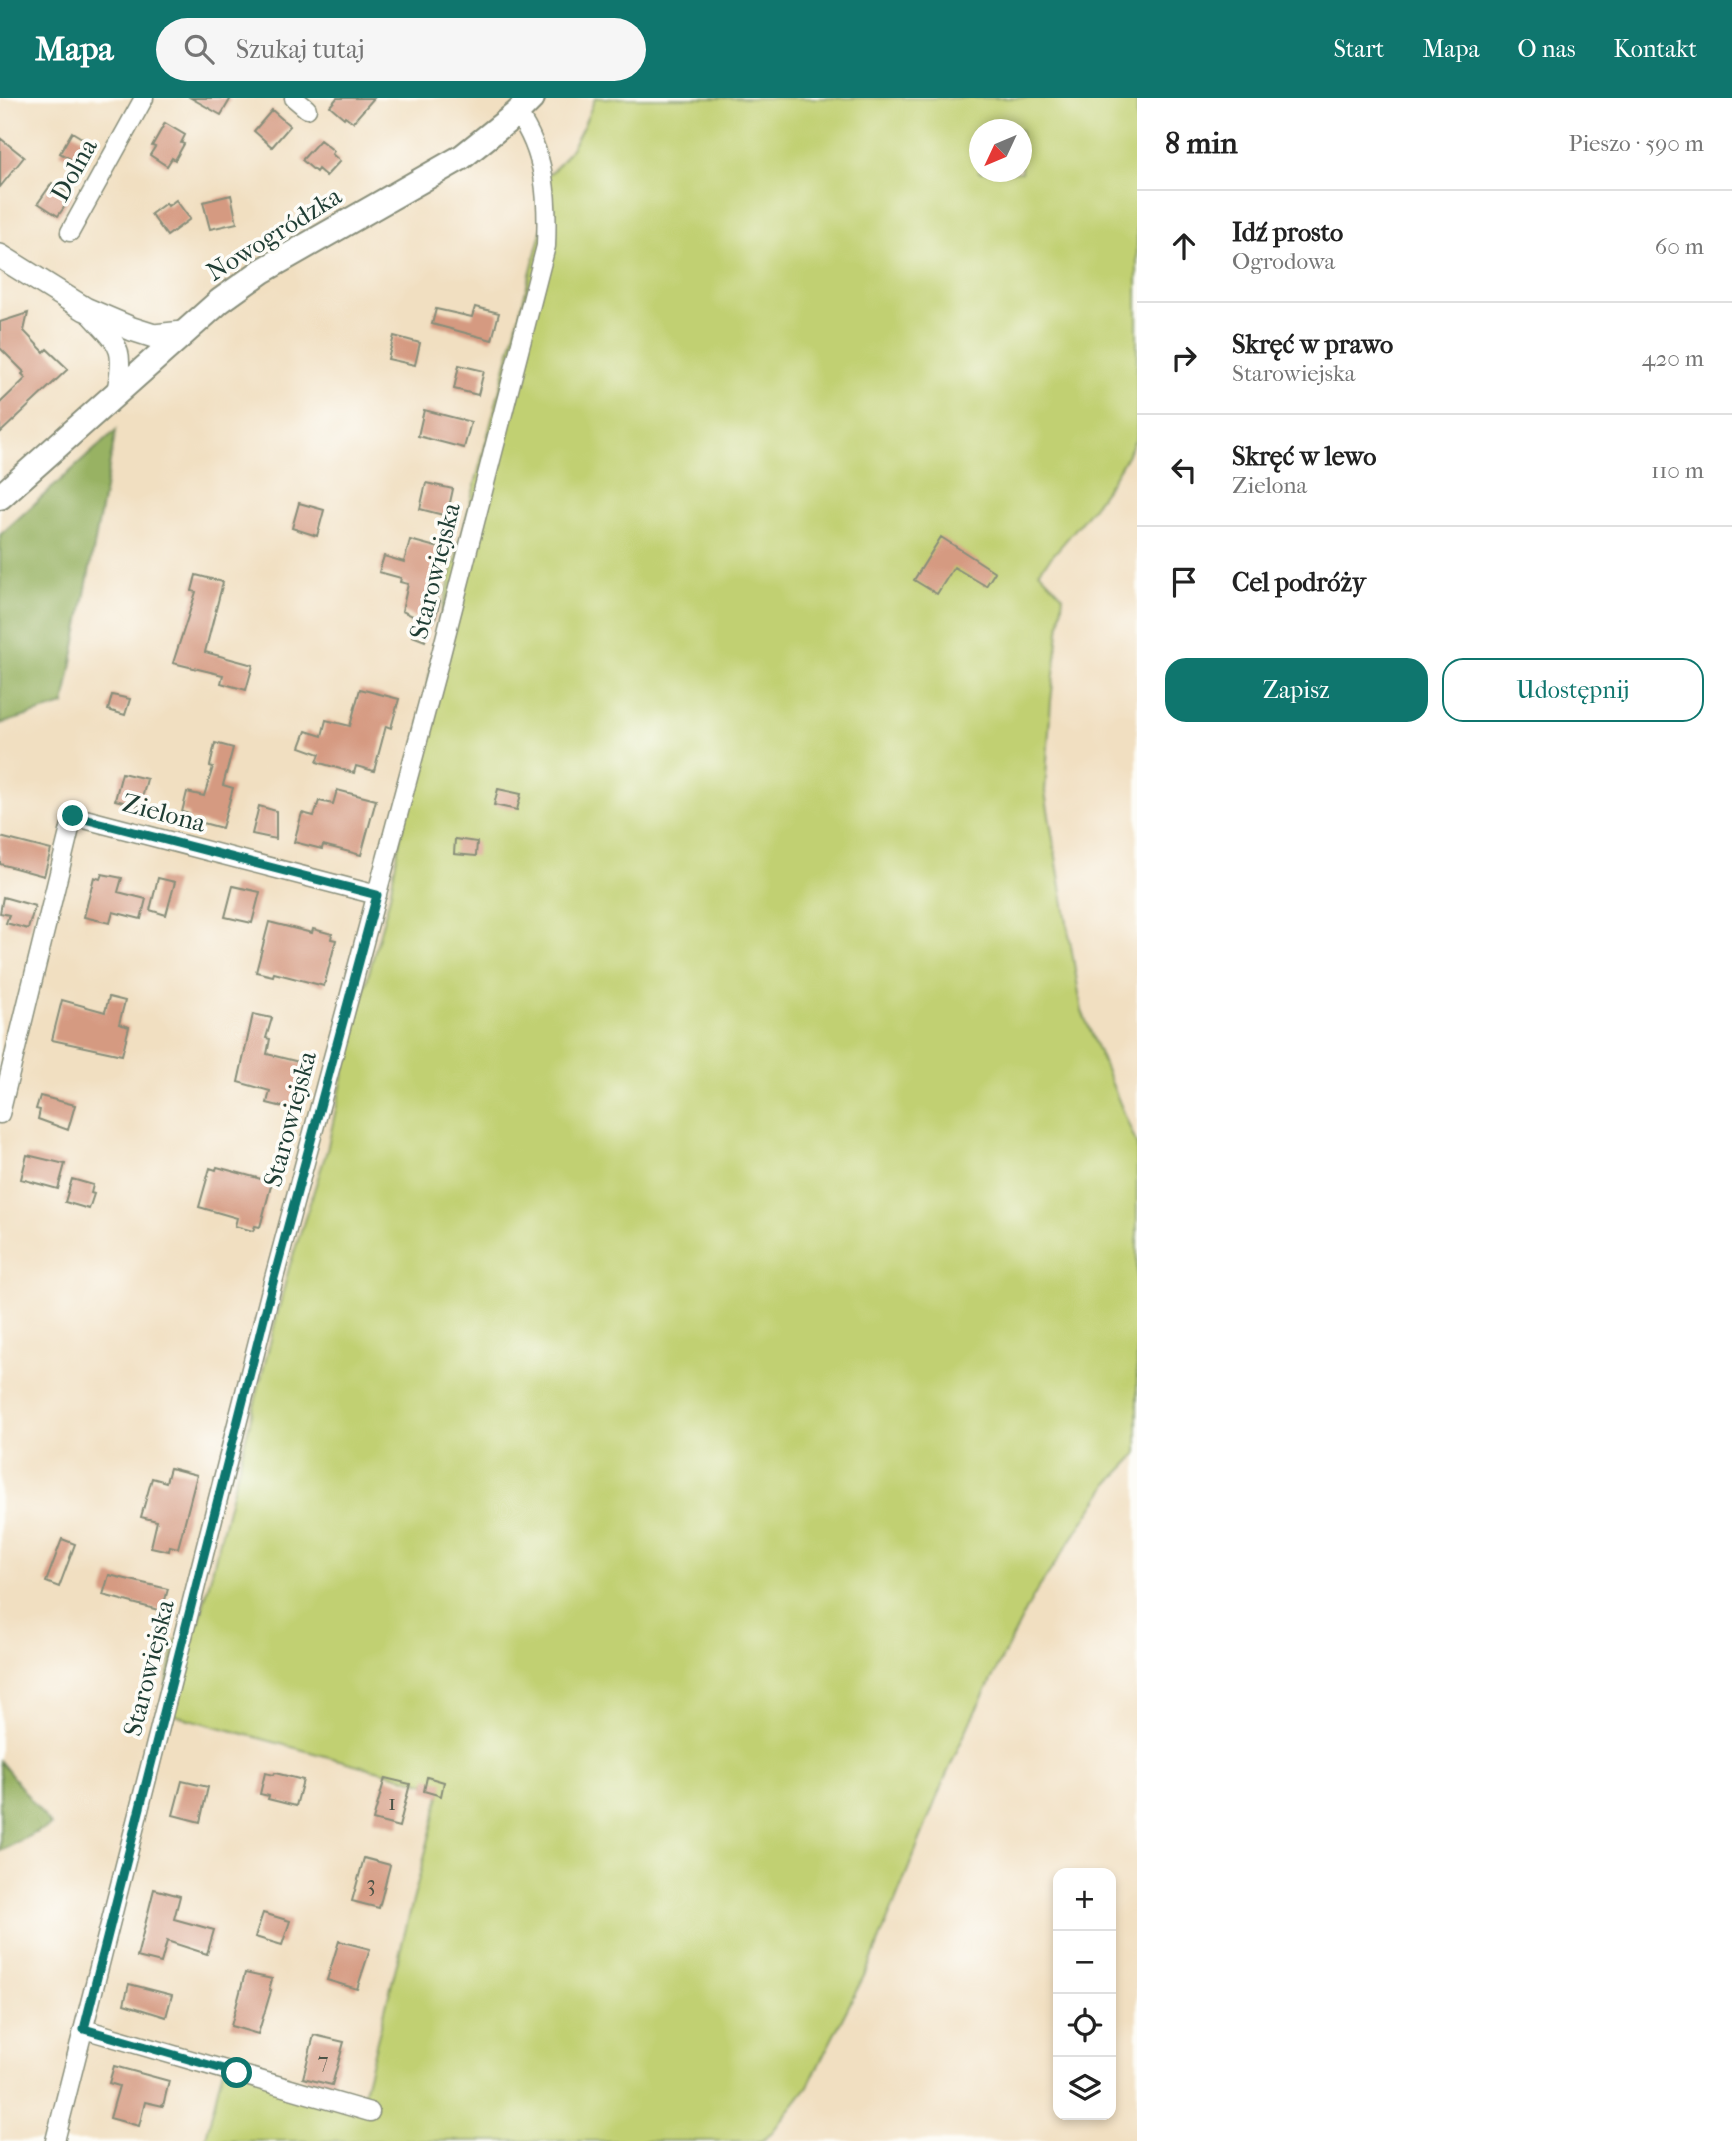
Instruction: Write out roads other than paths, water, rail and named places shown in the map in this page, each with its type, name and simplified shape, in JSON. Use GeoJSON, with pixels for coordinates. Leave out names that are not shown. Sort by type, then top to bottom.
{"type":"FeatureCollection","features":[{"type":"Feature","properties":{"kind":"main road","name":"Nowogródzka"},"geometry":{"type":"LineString","coordinates":[[0,497],[220,301],[262,271],[462,157],[525,106]]}},
{"type":"Feature","properties":{"kind":"street","name":"Dolna"},"geometry":{"type":"LineString","coordinates":[[70,232],[144,98]]}},
{"type":"Feature","properties":{"kind":"street","name":"Starowiejska"},"geometry":{"type":"LineString","coordinates":[[55,2141],[274,1278],[377,895],[545,246],[548,208],[542,165],[529,130],[525,106]]}},
{"type":"Feature","properties":{"kind":"street"},"geometry":{"type":"LineString","coordinates":[[0,256],[85,309],[132,329],[154,335],[183,333]]}},
{"type":"Feature","properties":{"kind":"street"},"geometry":{"type":"LineString","coordinates":[[85,309],[111,338],[120,353],[121,369],[116,392]]}},
{"type":"Feature","properties":{"kind":"street","name":"Zielona"},"geometry":{"type":"LineString","coordinates":[[0,1114],[73,816],[377,895]]}},
{"type":"Feature","properties":{"kind":"street"},"geometry":{"type":"LineString","coordinates":[[84,2029],[370,2112]]}}]}
